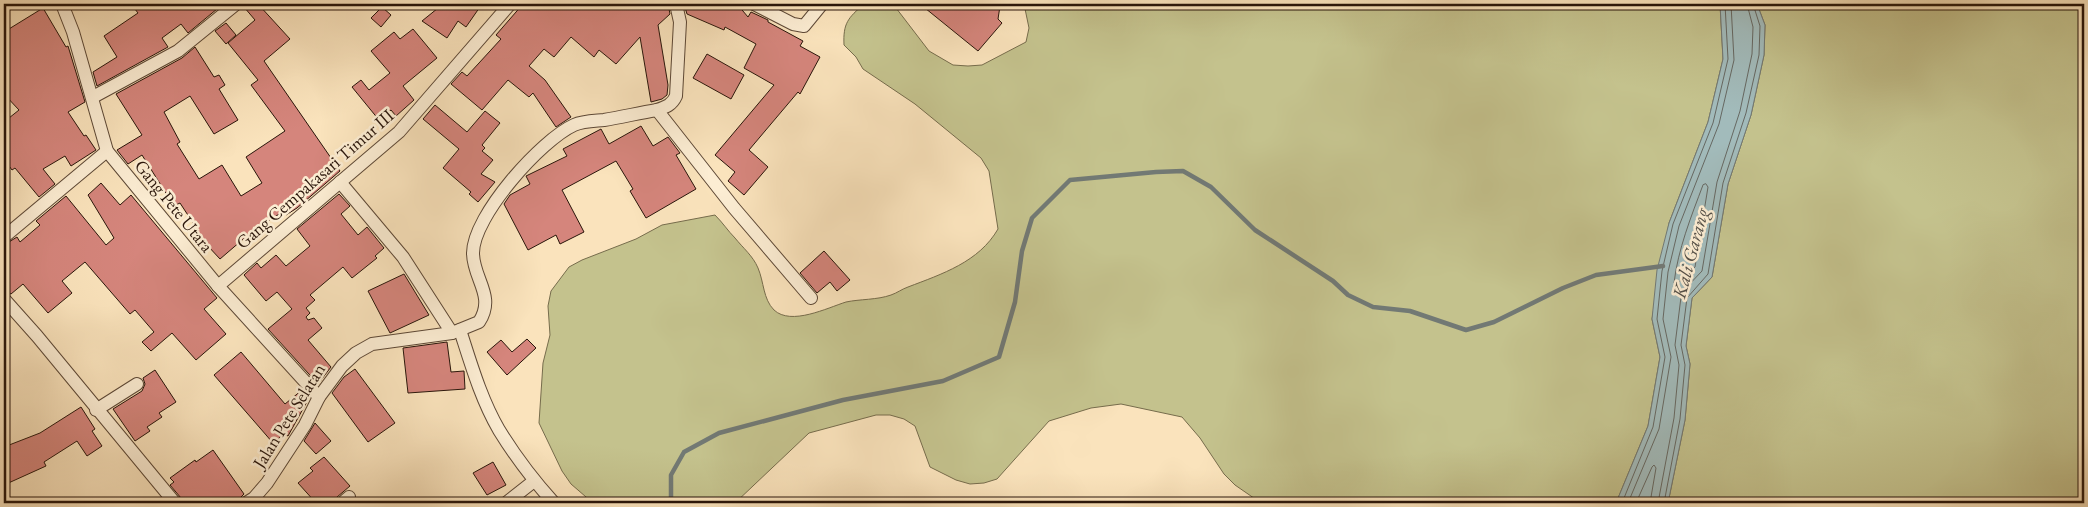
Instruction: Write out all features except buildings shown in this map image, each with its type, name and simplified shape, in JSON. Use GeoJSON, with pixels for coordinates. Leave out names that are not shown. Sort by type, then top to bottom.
{"type":"FeatureCollection","features":[{"type":"Feature","properties":{"kind":"street","name":"Gang Pete Utara"},"geometry":{"type":"LineString","coordinates":[[62,4],[74,32],[107,152],[218,286],[319,397]]}},
{"type":"Feature","properties":{"kind":"street"},"geometry":{"type":"LineString","coordinates":[[93,97],[178,51],[236,4]]}},
{"type":"Feature","properties":{"kind":"street","name":"Gang Cempakasari Timur III"},"geometry":{"type":"LineString","coordinates":[[218,286],[399,132],[510,4]]}},
{"type":"Feature","properties":{"kind":"street"},"geometry":{"type":"LineString","coordinates":[[456,331],[479,322],[486,307],[486,298],[473,262],[473,247],[476,233],[490,209],[522,168],[562,131],[576,124],[656,110],[668,106],[676,96],[680,22],[676,4]]}},
{"type":"Feature","properties":{"kind":"street"},"geometry":{"type":"LineString","coordinates":[[754,4],[793,24],[804,26],[822,4]]}},
{"type":"Feature","properties":{"kind":"street"},"geometry":{"type":"LineString","coordinates":[[656,110],[734,208],[811,298]]}},
{"type":"Feature","properties":{"kind":"street"},"geometry":{"type":"LineString","coordinates":[[4,237],[107,152]]}},
{"type":"Feature","properties":{"kind":"street"},"geometry":{"type":"LineString","coordinates":[[340,182],[403,257],[456,331],[499,430],[534,480],[554,503]]}},
{"type":"Feature","properties":{"kind":"street"},"geometry":{"type":"LineString","coordinates":[[4,299],[37,336],[96,410],[175,503]]}},
{"type":"Feature","properties":{"kind":"street","name":"Jalan Pete Selatan"},"geometry":{"type":"LineString","coordinates":[[246,503],[254,498],[267,483],[305,425],[319,397],[342,366],[356,353],[372,344],[456,331]]}},
{"type":"Feature","properties":{"kind":"street"},"geometry":{"type":"LineString","coordinates":[[96,410],[137,384]]}},
{"type":"Feature","properties":{"kind":"street"},"geometry":{"type":"LineString","coordinates":[[506,503],[534,480]]}},
{"type":"Feature","properties":{"kind":"shaded area"},"geometry":{"type":"Polygon","coordinates":[[[864,4],[893,4],[929,51],[953,65],[968,66],[982,65],[1026,42],[1029,28],[1024,4],[1720,4],[1723,59],[1708,122],[1669,223],[1652,319],[1660,357],[1648,426],[1616,503],[1261,503],[1235,485],[1224,474],[1200,438],[1182,417],[1121,404],[1091,408],[1049,421],[997,479],[984,483],[970,484],[956,480],[930,467],[915,426],[904,419],[890,415],[876,415],[809,433],[735,503],[593,503],[571,484],[562,471],[539,423],[543,363],[550,335],[548,306],[551,291],[569,267],[636,239],[662,225],[715,215],[748,252],[758,268],[770,306],[781,314],[799,316],[846,302],[891,295],[946,272],[959,266],[981,250],[998,229],[989,171],[981,158],[915,104],[863,69],[856,57],[844,45],[844,31],[848,21],[864,4]]]}},
{"type":"Feature","properties":{"kind":"shaded area"},"geometry":{"type":"Polygon","coordinates":[[[1757,4],[2084,4],[2084,503],[1668,503],[1685,420],[1690,364],[1686,346],[1692,298],[1712,277],[1728,184],[1751,115],[1764,55],[1765,25],[1757,4]]]}},
{"type":"Feature","properties":{"kind":"water","name":"Kali Garang"},"geometry":{"type":"Polygon","coordinates":[[[1720,4],[1757,4],[1765,25],[1764,55],[1751,115],[1728,184],[1712,277],[1692,298],[1686,346],[1690,364],[1685,420],[1668,503],[1616,503],[1648,426],[1660,357],[1652,319],[1657,270],[1669,223],[1708,122],[1723,59],[1720,4]]]}},
{"type":"Feature","properties":{"kind":"waterway"},"geometry":{"type":"LineString","coordinates":[[671,503],[671,475],[684,452],[719,433],[843,400],[943,381],[999,357],[1015,302],[1022,251],[1032,218],[1070,180],[1183,171],[1211,187],[1255,230],[1333,281],[1348,295],[1373,307],[1410,311],[1466,330],[1494,322],[1563,288],[1596,275],[1663,266]]}}]}
